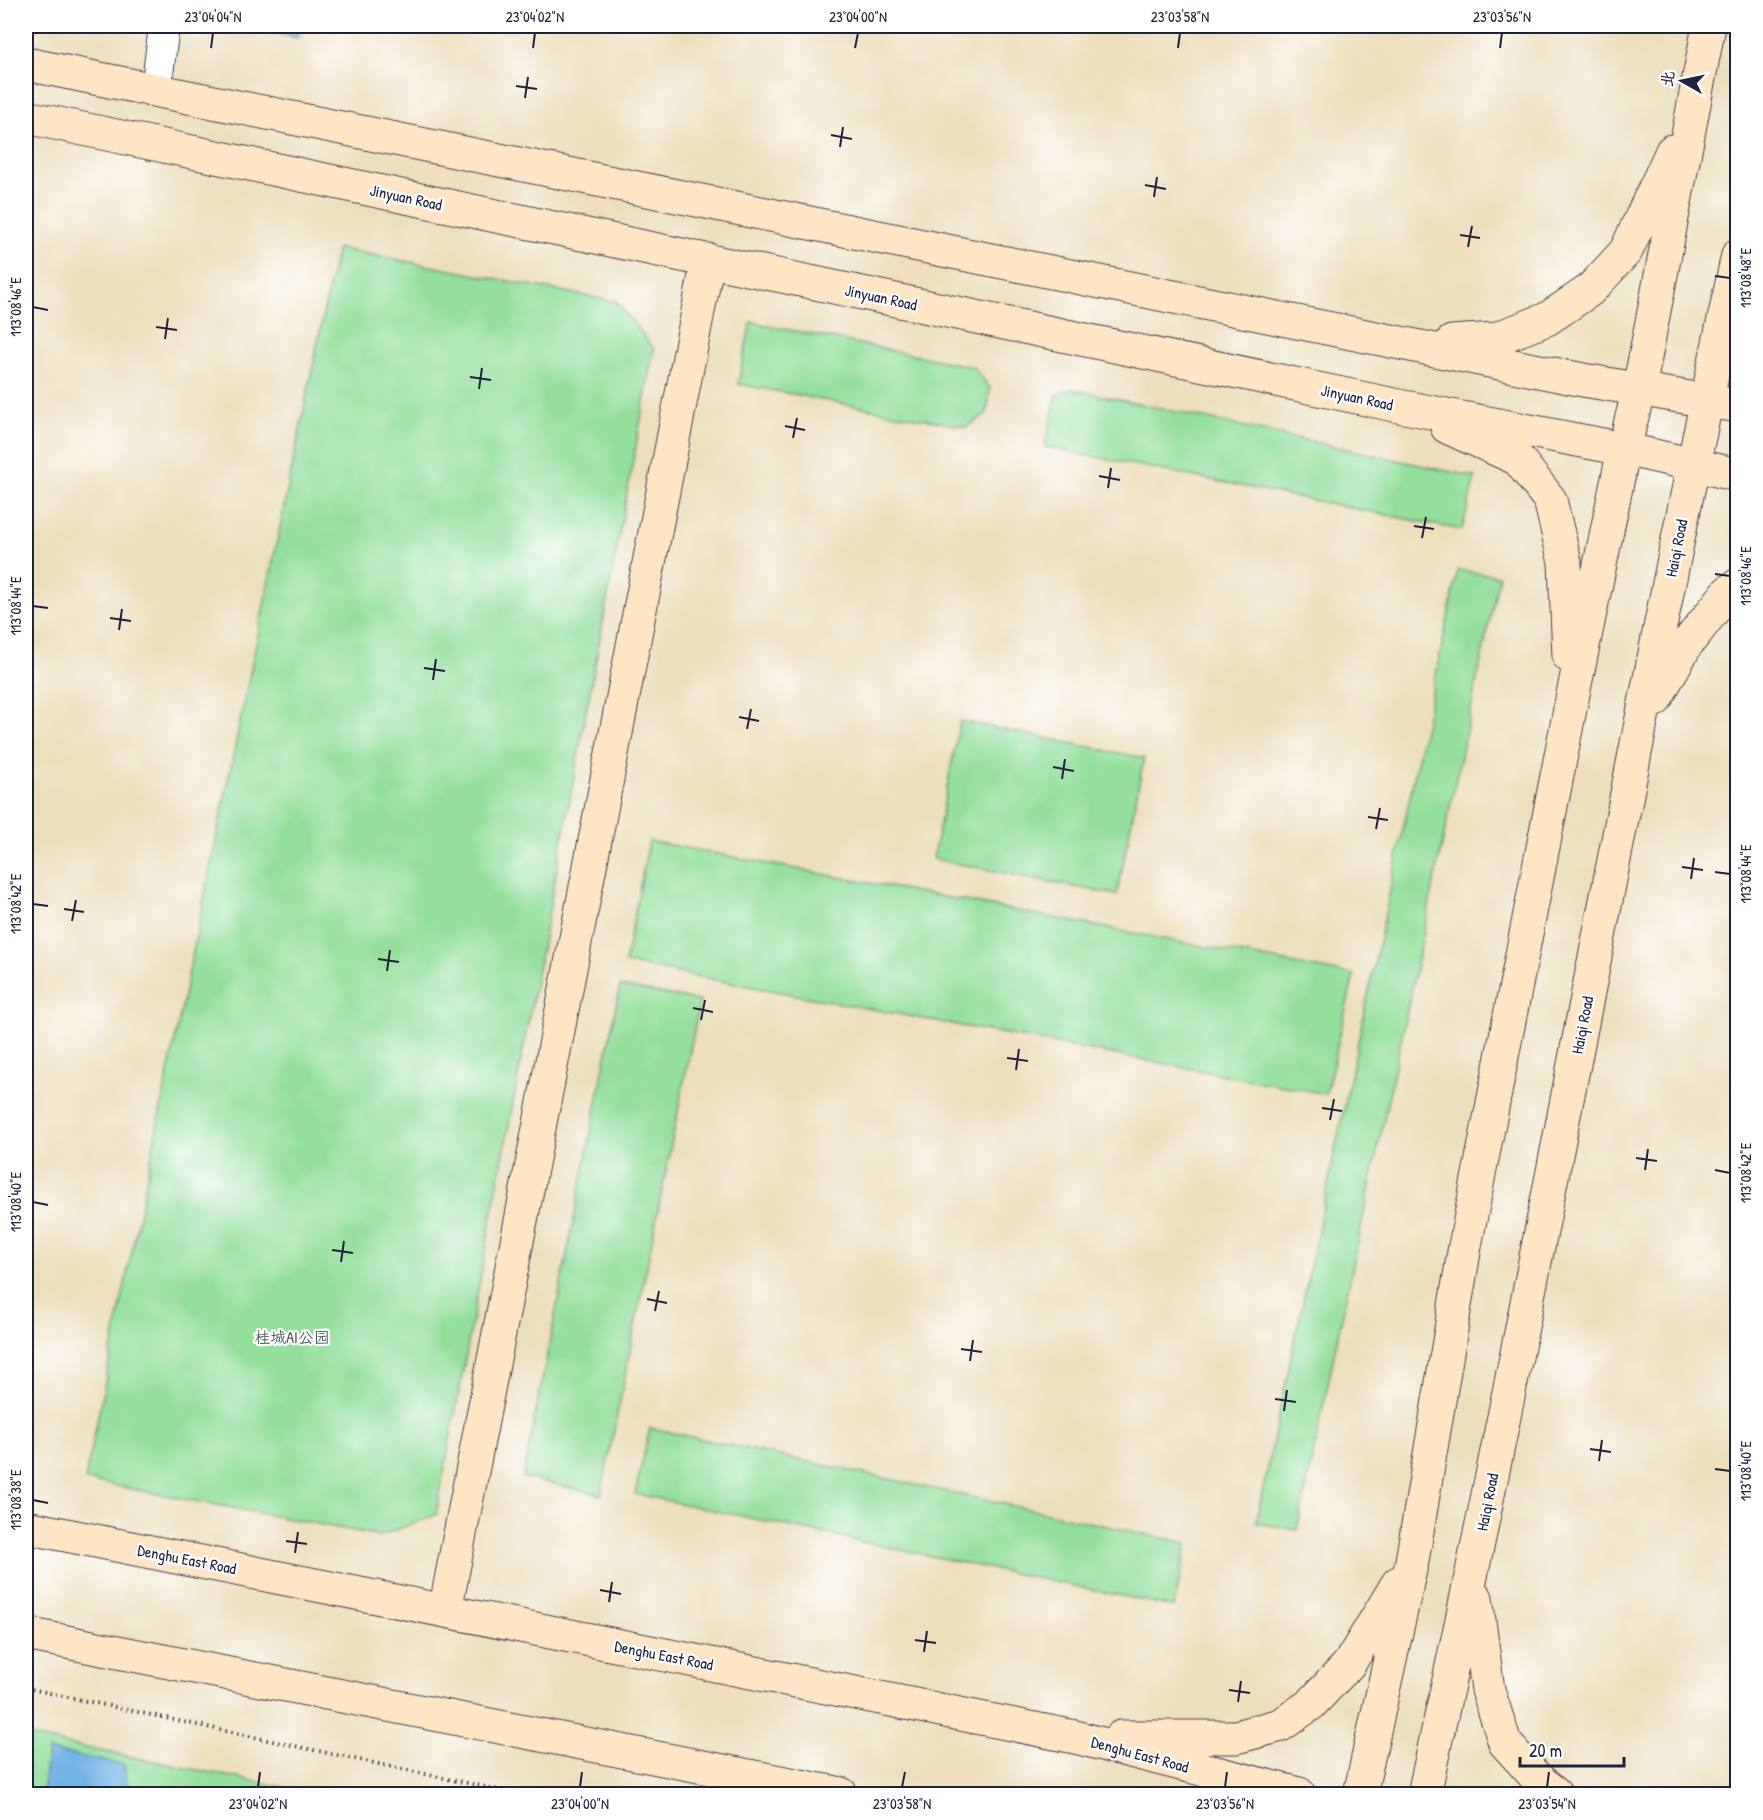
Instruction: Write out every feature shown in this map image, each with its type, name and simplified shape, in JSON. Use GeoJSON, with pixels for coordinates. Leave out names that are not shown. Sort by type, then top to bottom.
{"type":"FeatureCollection","features":[{"type":"Feature","properties":{"kind":"main road"},"geometry":{"type":"LineString","coordinates":[[1360,1794],[1412,1561],[1465,1246],[1570,704],[1624,449],[1639,389],[1709,26]]}},
{"type":"Feature","properties":{"kind":"main road"},"geometry":{"type":"LineString","coordinates":[[26,64],[1408,345],[1737,406]]}},
{"type":"Feature","properties":{"kind":"main road"},"geometry":{"type":"LineString","coordinates":[[1408,345],[1495,339],[1547,319],[1590,290],[1626,250],[1694,103]]}},
{"type":"Feature","properties":{"kind":"main road","name":"Jinyuan Road"},"geometry":{"type":"LineString","coordinates":[[26,117],[1399,406],[1624,449],[1737,475]]}},
{"type":"Feature","properties":{"kind":"main road","name":"Haiqi Road"},"geometry":{"type":"LineString","coordinates":[[1424,1794],[1473,1575],[1692,466],[1737,255]]}},
{"type":"Feature","properties":{"kind":"main road"},"geometry":{"type":"LineString","coordinates":[[445,1611],[708,260]]}},
{"type":"Feature","properties":{"kind":"main road"},"geometry":{"type":"LineString","coordinates":[[1399,406],[1518,459],[1550,500],[1564,562],[1570,704]]}},
{"type":"Feature","properties":{"kind":"main road"},"geometry":{"type":"LineString","coordinates":[[1642,722],[1686,645],[1728,592],[1737,585]]}},
{"type":"Feature","properties":{"kind":"main road","name":"Denghu East Road"},"geometry":{"type":"LineString","coordinates":[[26,1527],[1075,1737],[1299,1794]]}},
{"type":"Feature","properties":{"kind":"main road"},"geometry":{"type":"LineString","coordinates":[[1075,1737],[1236,1737],[1281,1725],[1311,1704],[1349,1664],[1412,1561]]}},
{"type":"Feature","properties":{"kind":"main road"},"geometry":{"type":"LineString","coordinates":[[1473,1575],[1488,1689],[1505,1743],[1555,1794]]}},
{"type":"Feature","properties":{"kind":"main road"},"geometry":{"type":"LineString","coordinates":[[26,1634],[841,1794]]}},
{"type":"Feature","properties":{"kind":"street"},"geometry":{"type":"LineString","coordinates":[[156,90],[164,26]]}},
{"type":"Feature","properties":{"kind":"path"},"geometry":{"type":"LineString","coordinates":[[26,1688],[518,1794]]}},
{"type":"Feature","properties":{"kind":"green space","name":"桂城AI公园"},"geometry":{"type":"Polygon","coordinates":[[[337,248],[617,302],[654,349],[436,1515],[380,1536],[85,1480],[337,248]]]}},
{"type":"Feature","properties":{"kind":"green space"},"geometry":{"type":"Polygon","coordinates":[[[751,322],[973,367],[990,388],[987,414],[966,427],[738,384],[751,322]]]}},
{"type":"Feature","properties":{"kind":"green space"},"geometry":{"type":"Polygon","coordinates":[[[1071,389],[1475,477],[1462,530],[1045,447],[1057,394],[1071,389]]]}},
{"type":"Feature","properties":{"kind":"green space"},"geometry":{"type":"Polygon","coordinates":[[[1458,570],[1499,576],[1297,1530],[1256,1523],[1458,570]]]}},
{"type":"Feature","properties":{"kind":"green space"},"geometry":{"type":"Polygon","coordinates":[[[960,721],[1144,758],[1117,895],[933,859],[960,721]]]}},
{"type":"Feature","properties":{"kind":"green space"},"geometry":{"type":"Polygon","coordinates":[[[649,841],[1354,975],[1326,1094],[625,963],[649,841]]]}},
{"type":"Feature","properties":{"kind":"green space"},"geometry":{"type":"Polygon","coordinates":[[[620,986],[700,1001],[601,1495],[523,1477],[620,986]]]}},
{"type":"Feature","properties":{"kind":"green space"},"geometry":{"type":"Polygon","coordinates":[[[650,1428],[1187,1543],[1174,1607],[635,1494],[650,1428]]]}},
{"type":"Feature","properties":{"kind":"green space"},"geometry":{"type":"Polygon","coordinates":[[[26,1736],[319,1794],[26,1794],[26,1736]]]}},
{"type":"Feature","properties":{"kind":"water"},"geometry":{"type":"Polygon","coordinates":[[[248,26],[300,26],[298,38],[248,26]]]}},
{"type":"Feature","properties":{"kind":"water"},"geometry":{"type":"Polygon","coordinates":[[[48,1750],[124,1765],[129,1794],[42,1794],[48,1750]]]}}]}
